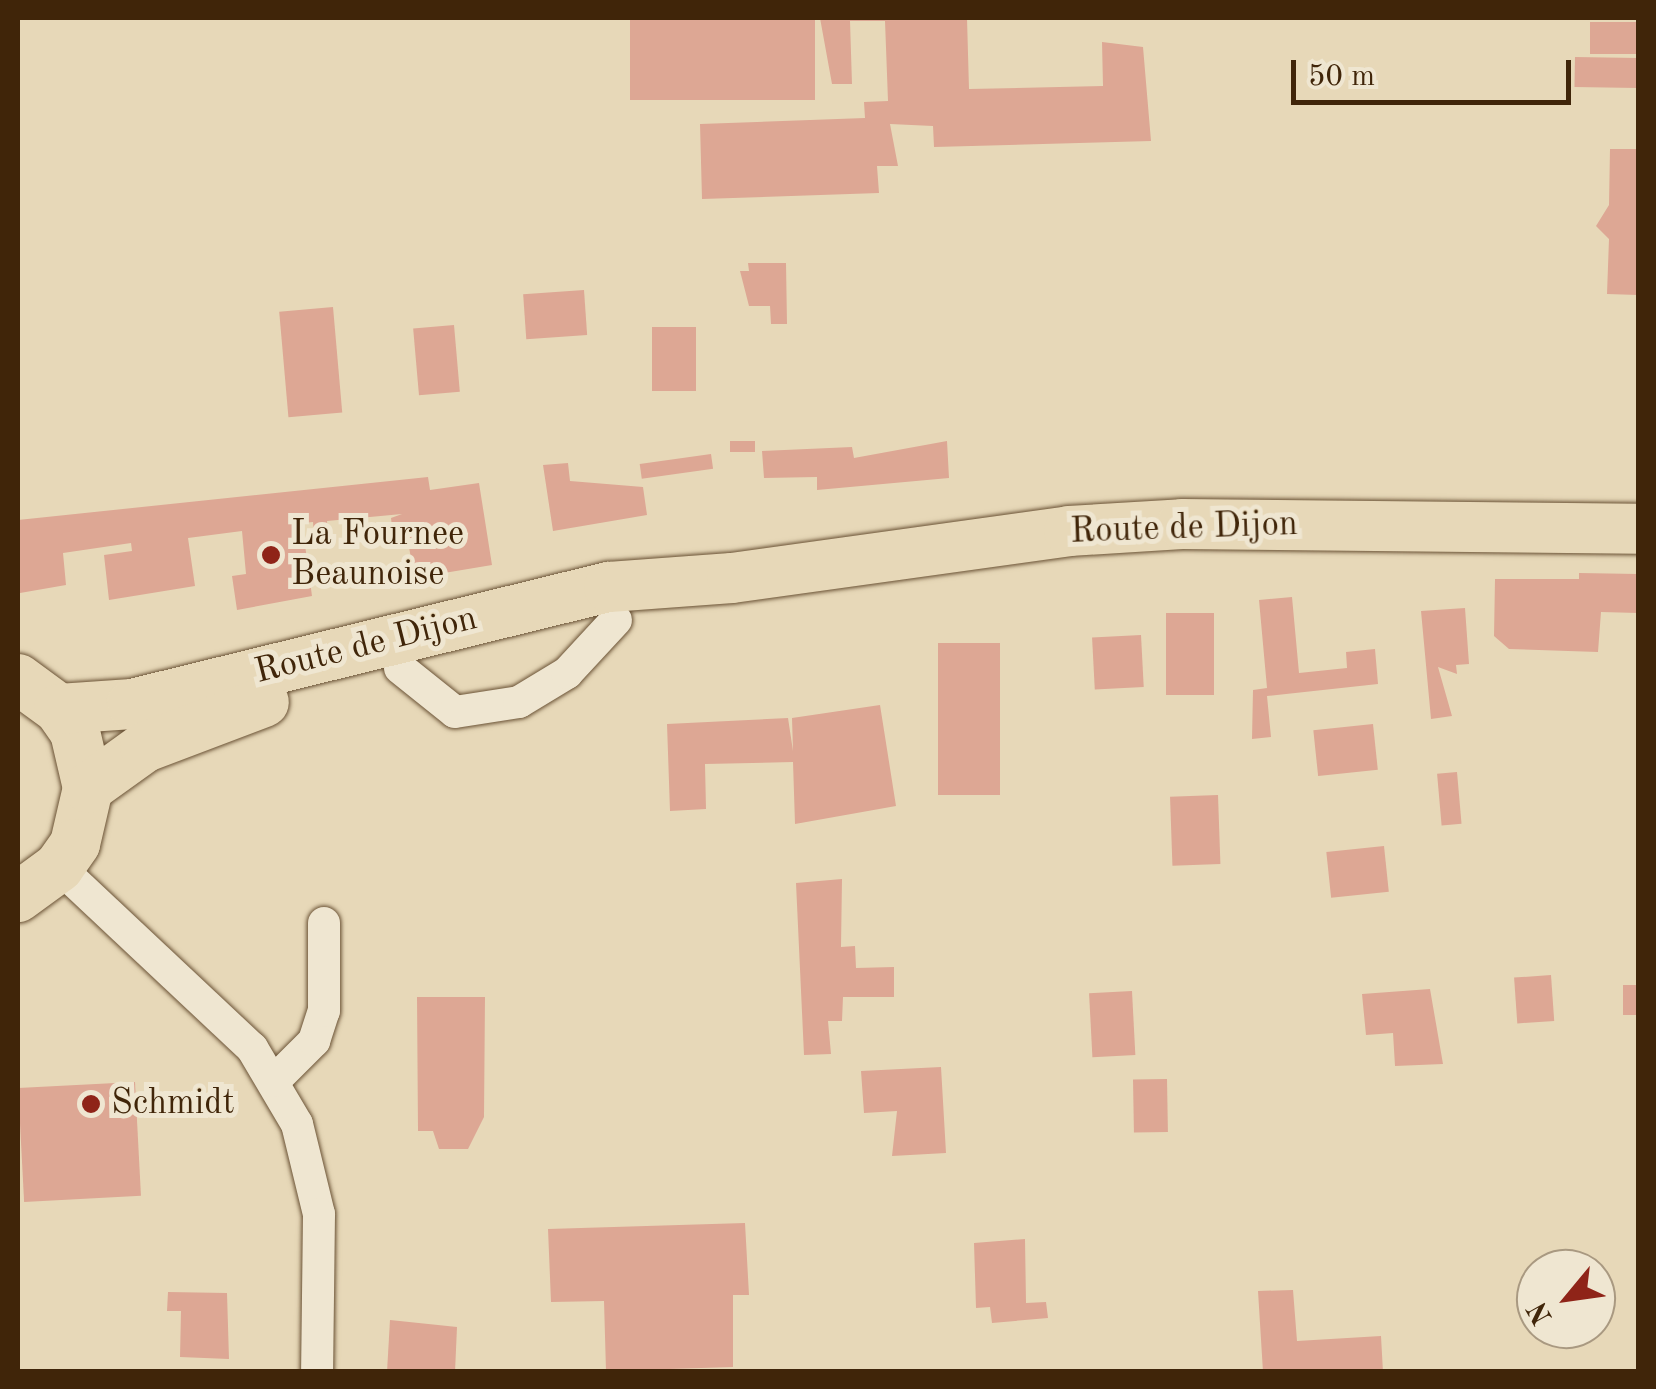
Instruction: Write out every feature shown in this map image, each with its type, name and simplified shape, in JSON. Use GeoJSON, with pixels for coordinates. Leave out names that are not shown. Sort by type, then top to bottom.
{"type":"FeatureCollection","features":[{"type":"Feature","properties":{"kind":"main road","name":"Route de Dijon"},"geometry":{"type":"LineString","coordinates":[[59,709],[132,704],[608,587],[732,578],[956,544],[1182,524],[1638,530]]}},
{"type":"Feature","properties":{"kind":"main road","name":"Route de Dijon"},"geometry":{"type":"LineString","coordinates":[[88,788],[182,730],[400,668],[616,620],[732,578]]}},
{"type":"Feature","properties":{"kind":"main road"},"geometry":{"type":"LineString","coordinates":[[18,679],[59,709],[86,759],[88,788],[75,844],[59,868],[18,897]]}},
{"type":"Feature","properties":{"kind":"street"},"geometry":{"type":"LineString","coordinates":[[59,868],[211,1006],[274,1081],[297,1124],[319,1214],[317,1372]]}},
{"type":"Feature","properties":{"kind":"street"},"geometry":{"type":"LineString","coordinates":[[274,1081],[314,1041],[324,1011],[324,923]]}},
{"type":"Feature","properties":{"kind":"building"},"geometry":{"type":"Polygon","coordinates":[[[630,18],[815,18],[815,100],[630,100],[630,18]]]}},
{"type":"Feature","properties":{"kind":"building"},"geometry":{"type":"Polygon","coordinates":[[[820,18],[967,18],[969,89],[1103,86],[1102,42],[1143,47],[1151,141],[934,147],[933,126],[890,124],[898,166],[877,166],[879,193],[702,199],[700,124],[865,118],[864,102],[888,101],[885,21],[850,21],[852,84],[832,84],[820,18]]]}},
{"type":"Feature","properties":{"kind":"building"},"geometry":{"type":"Polygon","coordinates":[[[1590,22],[1638,22],[1638,54],[1590,54],[1590,22]]]}},
{"type":"Feature","properties":{"kind":"building"},"geometry":{"type":"Polygon","coordinates":[[[1575,57],[1638,58],[1637,88],[1574,87],[1575,57]]]}},
{"type":"Feature","properties":{"kind":"building"},"geometry":{"type":"Polygon","coordinates":[[[1610,149],[1638,149],[1638,295],[1607,294],[1609,239],[1596,226],[1609,205],[1610,149]]]}},
{"type":"Feature","properties":{"kind":"building"},"geometry":{"type":"Polygon","coordinates":[[[748,263],[786,263],[787,324],[771,324],[770,306],[749,306],[740,271],[749,271],[748,263]]]}},
{"type":"Feature","properties":{"kind":"building"},"geometry":{"type":"Polygon","coordinates":[[[584,290],[587,335],[526,339],[523,294],[584,290]]]}},
{"type":"Feature","properties":{"kind":"building"},"geometry":{"type":"Polygon","coordinates":[[[333,307],[342,413],[288,417],[279,312],[333,307]]]}},
{"type":"Feature","properties":{"kind":"building"},"geometry":{"type":"Polygon","coordinates":[[[454,325],[460,392],[419,395],[413,329],[454,325]]]}},
{"type":"Feature","properties":{"kind":"building"},"geometry":{"type":"Polygon","coordinates":[[[652,327],[696,327],[696,391],[652,391],[652,327]]]}},
{"type":"Feature","properties":{"kind":"building"},"geometry":{"type":"Polygon","coordinates":[[[730,441],[755,441],[755,452],[730,452],[730,441]]]}},
{"type":"Feature","properties":{"kind":"building"},"geometry":{"type":"Polygon","coordinates":[[[947,441],[949,478],[817,490],[817,477],[764,478],[762,451],[852,447],[854,458],[947,441]]]}},
{"type":"Feature","properties":{"kind":"building"},"geometry":{"type":"Polygon","coordinates":[[[711,454],[713,469],[642,479],[640,464],[711,454]]]}},
{"type":"Feature","properties":{"kind":"building"},"geometry":{"type":"Polygon","coordinates":[[[568,463],[570,481],[643,487],[647,515],[553,531],[543,465],[568,463]]]}},
{"type":"Feature","properties":{"kind":"building"},"geometry":{"type":"Polygon","coordinates":[[[428,477],[430,490],[479,483],[492,565],[414,578],[407,534],[393,535],[391,518],[402,514],[327,521],[328,535],[314,537],[313,522],[302,523],[312,596],[237,610],[232,576],[246,574],[242,531],[188,538],[195,586],[109,600],[104,555],[132,551],[131,543],[63,553],[66,585],[20,593],[18,520],[428,477]]]}},
{"type":"Feature","properties":{"kind":"building"},"geometry":{"type":"Polygon","coordinates":[[[1579,573],[1638,574],[1638,613],[1601,612],[1598,652],[1509,649],[1494,636],[1495,579],[1579,579],[1579,573]]]}},
{"type":"Feature","properties":{"kind":"building"},"geometry":{"type":"Polygon","coordinates":[[[1292,597],[1299,673],[1347,668],[1346,652],[1375,649],[1378,684],[1267,696],[1271,737],[1252,739],[1253,690],[1267,688],[1259,600],[1292,597]]]}},
{"type":"Feature","properties":{"kind":"building"},"geometry":{"type":"Polygon","coordinates":[[[1465,608],[1469,664],[1456,665],[1457,674],[1438,667],[1452,716],[1431,719],[1421,611],[1465,608]]]}},
{"type":"Feature","properties":{"kind":"building"},"geometry":{"type":"Polygon","coordinates":[[[1166,613],[1214,613],[1214,695],[1166,695],[1166,613]]]}},
{"type":"Feature","properties":{"kind":"building"},"geometry":{"type":"Polygon","coordinates":[[[1141,635],[1144,687],[1095,689],[1092,638],[1141,635]]]}},
{"type":"Feature","properties":{"kind":"building"},"geometry":{"type":"Polygon","coordinates":[[[938,643],[1000,643],[1000,795],[938,795],[938,643]]]}},
{"type":"Feature","properties":{"kind":"building"},"geometry":{"type":"Polygon","coordinates":[[[880,705],[896,806],[795,824],[793,762],[705,764],[706,809],[670,811],[667,724],[788,718],[793,751],[792,718],[880,705]]]}},
{"type":"Feature","properties":{"kind":"building"},"geometry":{"type":"Polygon","coordinates":[[[1373,724],[1378,770],[1318,776],[1313,730],[1373,724]]]}},
{"type":"Feature","properties":{"kind":"building"},"geometry":{"type":"Polygon","coordinates":[[[1457,772],[1462,824],[1442,826],[1437,774],[1457,772]]]}},
{"type":"Feature","properties":{"kind":"building"},"geometry":{"type":"Polygon","coordinates":[[[1218,795],[1220,864],[1172,866],[1170,797],[1218,795]]]}},
{"type":"Feature","properties":{"kind":"building"},"geometry":{"type":"Polygon","coordinates":[[[1384,846],[1389,892],[1331,898],[1326,852],[1384,846]]]}},
{"type":"Feature","properties":{"kind":"building"},"geometry":{"type":"Polygon","coordinates":[[[842,879],[841,947],[855,946],[856,968],[894,967],[894,997],[843,997],[842,1021],[828,1021],[831,1054],[804,1055],[796,883],[842,879]]]}},
{"type":"Feature","properties":{"kind":"building"},"geometry":{"type":"Polygon","coordinates":[[[1551,975],[1554,1021],[1517,1023],[1514,978],[1551,975]]]}},
{"type":"Feature","properties":{"kind":"building"},"geometry":{"type":"Polygon","coordinates":[[[1623,985],[1638,985],[1638,1015],[1623,1015],[1623,985]]]}},
{"type":"Feature","properties":{"kind":"building"},"geometry":{"type":"Polygon","coordinates":[[[1430,989],[1443,1064],[1395,1066],[1393,1033],[1366,1035],[1362,994],[1430,989]]]}},
{"type":"Feature","properties":{"kind":"building"},"geometry":{"type":"Polygon","coordinates":[[[1132,991],[1135,1055],[1092,1057],[1089,993],[1132,991]]]}},
{"type":"Feature","properties":{"kind":"building"},"geometry":{"type":"Polygon","coordinates":[[[417,997],[485,997],[484,1117],[468,1149],[439,1149],[433,1131],[418,1131],[417,997]]]}},
{"type":"Feature","properties":{"kind":"building"},"geometry":{"type":"Polygon","coordinates":[[[941,1067],[946,1153],[892,1156],[897,1111],[864,1113],[861,1071],[941,1067]]]}},
{"type":"Feature","properties":{"kind":"building"},"geometry":{"type":"Polygon","coordinates":[[[1167,1079],[1168,1132],[1134,1133],[1133,1080],[1167,1079]]]}},
{"type":"Feature","properties":{"kind":"building"},"geometry":{"type":"Polygon","coordinates":[[[135,1082],[141,1196],[24,1202],[18,1088],[135,1082]]]}},
{"type":"Feature","properties":{"kind":"building"},"geometry":{"type":"Polygon","coordinates":[[[745,1223],[749,1295],[733,1295],[733,1367],[606,1371],[604,1301],[551,1302],[548,1229],[745,1223]]]}},
{"type":"Feature","properties":{"kind":"building"},"geometry":{"type":"Polygon","coordinates":[[[1025,1239],[1026,1303],[1046,1302],[1048,1318],[992,1323],[990,1307],[976,1308],[974,1243],[1025,1239]]]}},
{"type":"Feature","properties":{"kind":"building"},"geometry":{"type":"Polygon","coordinates":[[[1293,1290],[1297,1341],[1381,1336],[1383,1372],[1263,1372],[1258,1291],[1293,1290]]]}},
{"type":"Feature","properties":{"kind":"building"},"geometry":{"type":"Polygon","coordinates":[[[168,1292],[227,1293],[229,1359],[180,1357],[181,1311],[167,1311],[168,1292]]]}},
{"type":"Feature","properties":{"kind":"building"},"geometry":{"type":"Polygon","coordinates":[[[390,1320],[457,1327],[455,1372],[387,1372],[390,1320]]]}},
{"type":"Feature","properties":{"kind":"place","name":"La Fournee Beaunoise"},"geometry":{"type":"Point","coordinates":[271,555]}},
{"type":"Feature","properties":{"kind":"place","name":"Schmidt"},"geometry":{"type":"Point","coordinates":[91,1104]}}]}
